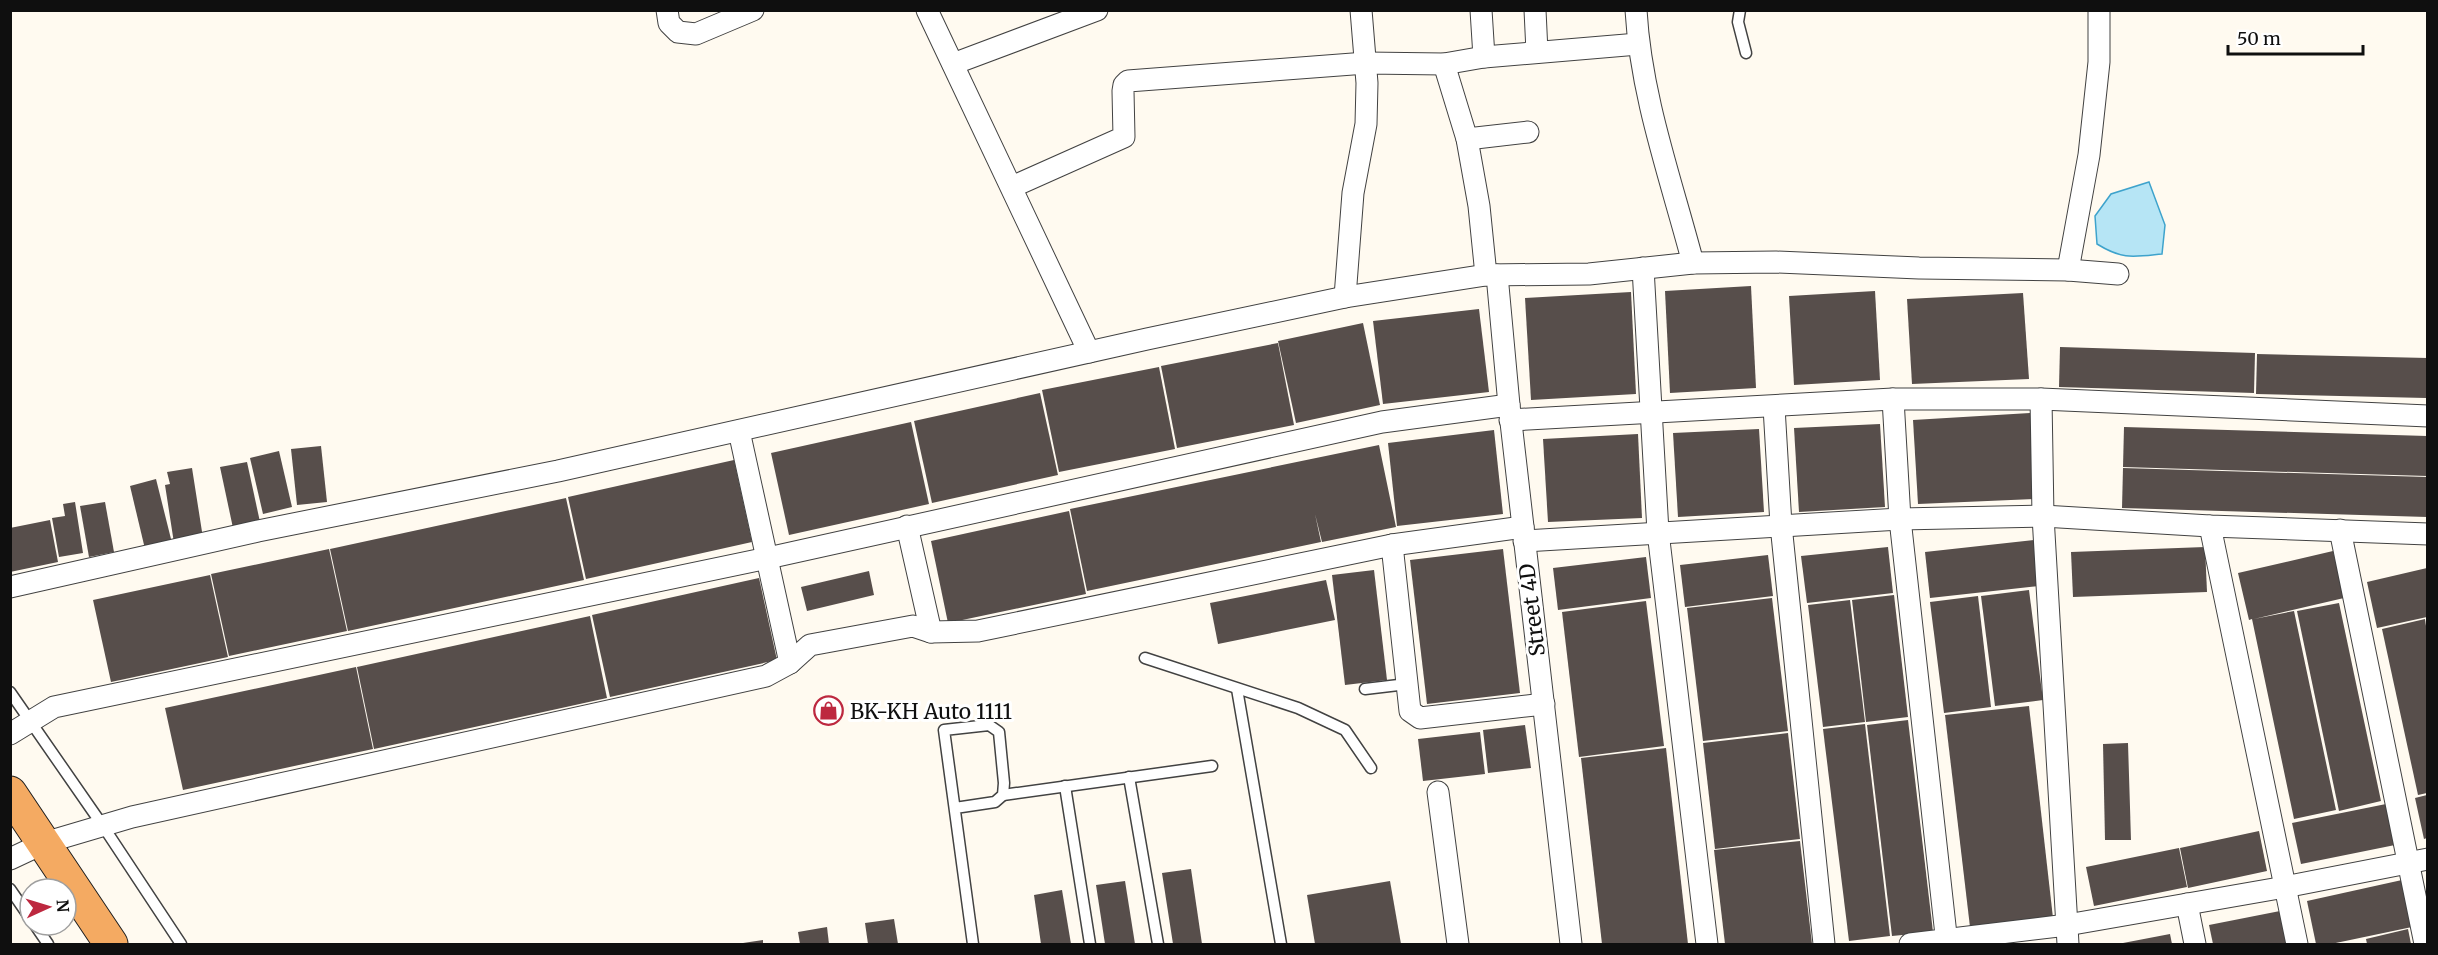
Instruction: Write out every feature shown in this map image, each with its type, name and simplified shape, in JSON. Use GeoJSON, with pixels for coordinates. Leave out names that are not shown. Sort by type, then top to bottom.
{"type":"FeatureCollection","features":[{"type":"Feature","properties":{"kind":"highway"},"geometry":{"type":"LineString","coordinates":[[10,793],[111,945]]}},
{"type":"Feature","properties":{"kind":"street"},"geometry":{"type":"LineString","coordinates":[[667,10],[669,23],[678,32],[696,34],[753,10]]}},
{"type":"Feature","properties":{"kind":"street"},"geometry":{"type":"LineString","coordinates":[[927,10],[1089,352]]}},
{"type":"Feature","properties":{"kind":"street"},"geometry":{"type":"LineString","coordinates":[[953,64],[1097,10]]}},
{"type":"Feature","properties":{"kind":"street"},"geometry":{"type":"LineString","coordinates":[[1345,297],[1353,194],[1366,124],[1366,63],[1361,10]]}},
{"type":"Feature","properties":{"kind":"street"},"geometry":{"type":"LineString","coordinates":[[1480,10],[1484,57]]}},
{"type":"Feature","properties":{"kind":"street"},"geometry":{"type":"LineString","coordinates":[[1535,10],[1538,52]]}},
{"type":"Feature","properties":{"kind":"street"},"geometry":{"type":"LineString","coordinates":[[1636,10],[1638,44],[1654,125],[1693,263]]}},
{"type":"Feature","properties":{"kind":"street"},"geometry":{"type":"LineString","coordinates":[[2068,270],[2089,155],[2098,62],[2099,10]]}},
{"type":"Feature","properties":{"kind":"street"},"geometry":{"type":"LineString","coordinates":[[1012,187],[1124,137],[1123,91],[1128,81],[1366,63],[1444,64],[1484,57],[1638,44]]}},
{"type":"Feature","properties":{"kind":"street","name":"Street 4D"},"geometry":{"type":"LineString","coordinates":[[1444,64],[1467,139],[1492,275],[1571,945]]}},
{"type":"Feature","properties":{"kind":"street"},"geometry":{"type":"LineString","coordinates":[[1467,139],[1528,132]]}},
{"type":"Feature","properties":{"kind":"street"},"geometry":{"type":"LineString","coordinates":[[10,587],[258,531],[558,471],[1345,297],[1492,275],[1589,274],[1693,263],[1776,262],[1919,268],[2068,270],[2118,274]]}},
{"type":"Feature","properties":{"kind":"street"},"geometry":{"type":"LineString","coordinates":[[1643,268],[1658,532],[1707,945]]}},
{"type":"Feature","properties":{"kind":"street"},"geometry":{"type":"LineString","coordinates":[[1893,399],[1900,519],[1947,942]]}},
{"type":"Feature","properties":{"kind":"street"},"geometry":{"type":"LineString","coordinates":[[10,734],[54,707],[768,558],[1382,422],[1509,413],[1650,413],[1893,399],[2041,399],[2427,416]]}},
{"type":"Feature","properties":{"kind":"street"},"geometry":{"type":"LineString","coordinates":[[2041,399],[2043,516],[2067,934]]}},
{"type":"Feature","properties":{"kind":"street"},"geometry":{"type":"LineString","coordinates":[[1774,407],[1780,525],[1824,945]]}},
{"type":"Feature","properties":{"kind":"street"},"geometry":{"type":"LineString","coordinates":[[739,431],[790,663]]}},
{"type":"Feature","properties":{"kind":"street"},"geometry":{"type":"LineString","coordinates":[[10,860],[44,843],[151,813],[766,676],[790,663],[810,645],[913,626],[931,632],[978,631],[1392,545],[1523,534],[1658,532],[1900,519],[2043,516],[2210,526],[2427,534]]}},
{"type":"Feature","properties":{"kind":"street"},"geometry":{"type":"LineString","coordinates":[[908,526],[931,632]]}},
{"type":"Feature","properties":{"kind":"street"},"geometry":{"type":"LineString","coordinates":[[2210,526],[2297,945]]}},
{"type":"Feature","properties":{"kind":"street"},"geometry":{"type":"LineString","coordinates":[[2340,531],[2418,861],[2425,945]]}},
{"type":"Feature","properties":{"kind":"street"},"geometry":{"type":"LineString","coordinates":[[1392,545],[1410,711],[1420,718],[1544,704]]}},
{"type":"Feature","properties":{"kind":"street"},"geometry":{"type":"LineString","coordinates":[[1438,792],[1458,945]]}},
{"type":"Feature","properties":{"kind":"street"},"geometry":{"type":"LineString","coordinates":[[1910,945],[2067,934],[2187,904],[2418,861]]}},
{"type":"Feature","properties":{"kind":"street"},"geometry":{"type":"LineString","coordinates":[[2187,904],[2195,945]]}},
{"type":"Feature","properties":{"kind":"lane"},"geometry":{"type":"LineString","coordinates":[[1740,10],[1738,22],[1746,53]]}},
{"type":"Feature","properties":{"kind":"lane"},"geometry":{"type":"LineString","coordinates":[[1144,658],[1298,708],[1345,730],[1371,768]]}},
{"type":"Feature","properties":{"kind":"lane"},"geometry":{"type":"LineString","coordinates":[[1365,688],[1407,684]]}},
{"type":"Feature","properties":{"kind":"lane"},"geometry":{"type":"LineString","coordinates":[[1237,689],[1281,945]]}},
{"type":"Feature","properties":{"kind":"lane"},"geometry":{"type":"LineString","coordinates":[[10,692],[104,826],[181,945]]}},
{"type":"Feature","properties":{"kind":"lane"},"geometry":{"type":"LineString","coordinates":[[973,945],[944,730],[989,725],[999,732],[1003,795]]}},
{"type":"Feature","properties":{"kind":"lane"},"geometry":{"type":"LineString","coordinates":[[955,808],[995,802],[1003,795],[1212,766]]}},
{"type":"Feature","properties":{"kind":"lane"},"geometry":{"type":"LineString","coordinates":[[1129,777],[1158,945]]}},
{"type":"Feature","properties":{"kind":"lane"},"geometry":{"type":"LineString","coordinates":[[1065,786],[1090,945]]}},
{"type":"Feature","properties":{"kind":"water"},"geometry":{"type":"Polygon","coordinates":[[[2149,182],[2165,225],[2162,254],[2121,255],[2097,244],[2095,216],[2111,194],[2149,182]]]}},
{"type":"Feature","properties":{"kind":"building"},"geometry":{"type":"Polygon","coordinates":[[[1751,286],[1756,388],[1670,393],[1665,291],[1751,286]]]}},
{"type":"Feature","properties":{"kind":"building"},"geometry":{"type":"Polygon","coordinates":[[[1875,291],[1880,380],[1794,385],[1789,296],[1875,291]]]}},
{"type":"Feature","properties":{"kind":"building"},"geometry":{"type":"Polygon","coordinates":[[[1631,292],[1636,394],[1531,400],[1525,298],[1631,292]]]}},
{"type":"Feature","properties":{"kind":"building"},"geometry":{"type":"Polygon","coordinates":[[[2023,293],[2029,379],[1912,384],[1907,299],[2023,293]]]}},
{"type":"Feature","properties":{"kind":"building"},"geometry":{"type":"Polygon","coordinates":[[[1479,309],[1489,392],[1383,404],[1373,321],[1479,309]]]}},
{"type":"Feature","properties":{"kind":"building"},"geometry":{"type":"Polygon","coordinates":[[[1363,323],[1380,405],[1296,423],[1278,341],[1363,323]]]}},
{"type":"Feature","properties":{"kind":"building"},"geometry":{"type":"Polygon","coordinates":[[[1278,343],[1294,425],[1177,448],[1161,366],[1278,343]]]}},
{"type":"Feature","properties":{"kind":"building"},"geometry":{"type":"Polygon","coordinates":[[[2060,347],[2255,353],[2254,393],[2059,387],[2060,347]]]}},
{"type":"Feature","properties":{"kind":"building"},"geometry":{"type":"Polygon","coordinates":[[[2257,354],[2428,358],[2426,398],[2256,394],[2257,354]]]}},
{"type":"Feature","properties":{"kind":"building"},"geometry":{"type":"Polygon","coordinates":[[[1159,367],[1175,449],[1059,472],[1042,390],[1159,367]]]}},
{"type":"Feature","properties":{"kind":"building"},"geometry":{"type":"Polygon","coordinates":[[[1040,393],[1058,475],[932,503],[914,421],[1040,393]]]}},
{"type":"Feature","properties":{"kind":"building"},"geometry":{"type":"Polygon","coordinates":[[[2030,413],[2035,499],[1918,504],[1913,420],[2030,413]]]}},
{"type":"Feature","properties":{"kind":"building"},"geometry":{"type":"Polygon","coordinates":[[[911,422],[929,504],[789,535],[771,453],[911,422]]]}},
{"type":"Feature","properties":{"kind":"building"},"geometry":{"type":"Polygon","coordinates":[[[1880,424],[1885,507],[1799,512],[1794,428],[1880,424]]]}},
{"type":"Feature","properties":{"kind":"building"},"geometry":{"type":"Polygon","coordinates":[[[2124,427],[2427,436],[2427,476],[2123,467],[2124,427]]]}},
{"type":"Feature","properties":{"kind":"building"},"geometry":{"type":"Polygon","coordinates":[[[1759,429],[1764,512],[1678,517],[1673,433],[1759,429]]]}},
{"type":"Feature","properties":{"kind":"building"},"geometry":{"type":"Polygon","coordinates":[[[1494,430],[1503,514],[1397,526],[1388,443],[1494,430]]]}},
{"type":"Feature","properties":{"kind":"building"},"geometry":{"type":"Polygon","coordinates":[[[1638,434],[1642,518],[1548,522],[1543,439],[1638,434]]]}},
{"type":"Feature","properties":{"kind":"building"},"geometry":{"type":"Polygon","coordinates":[[[1379,445],[1396,527],[1322,542],[1315,514],[1321,542],[1087,591],[1070,509],[1379,445]]]}},
{"type":"Feature","properties":{"kind":"building"},"geometry":{"type":"Polygon","coordinates":[[[321,446],[327,502],[297,505],[291,449],[321,446]]]}},
{"type":"Feature","properties":{"kind":"building"},"geometry":{"type":"Polygon","coordinates":[[[279,451],[292,507],[263,514],[250,458],[279,451]]]}},
{"type":"Feature","properties":{"kind":"building"},"geometry":{"type":"Polygon","coordinates":[[[734,460],[752,542],[586,579],[568,497],[734,460]]]}},
{"type":"Feature","properties":{"kind":"building"},"geometry":{"type":"Polygon","coordinates":[[[247,462],[260,522],[233,528],[220,467],[247,462]]]}},
{"type":"Feature","properties":{"kind":"building"},"geometry":{"type":"Polygon","coordinates":[[[192,468],[203,538],[174,543],[165,485],[170,484],[167,472],[192,468]]]}},
{"type":"Feature","properties":{"kind":"building"},"geometry":{"type":"Polygon","coordinates":[[[2123,468],[2427,477],[2427,517],[2122,508],[2123,468]]]}},
{"type":"Feature","properties":{"kind":"building"},"geometry":{"type":"Polygon","coordinates":[[[156,479],[172,543],[145,549],[130,486],[156,479]]]}},
{"type":"Feature","properties":{"kind":"building"},"geometry":{"type":"Polygon","coordinates":[[[566,498],[584,580],[348,631],[330,549],[566,498]]]}},
{"type":"Feature","properties":{"kind":"building"},"geometry":{"type":"Polygon","coordinates":[[[75,502],[83,553],[59,557],[52,518],[65,516],[63,504],[75,502]]]}},
{"type":"Feature","properties":{"kind":"building"},"geometry":{"type":"Polygon","coordinates":[[[105,502],[114,552],[89,557],[80,506],[105,502]]]}},
{"type":"Feature","properties":{"kind":"building"},"geometry":{"type":"Polygon","coordinates":[[[1069,511],[1086,594],[948,623],[931,541],[1069,511]]]}},
{"type":"Feature","properties":{"kind":"building"},"geometry":{"type":"Polygon","coordinates":[[[50,520],[58,562],[10,572],[10,528],[50,520]]]}},
{"type":"Feature","properties":{"kind":"building"},"geometry":{"type":"Polygon","coordinates":[[[2034,540],[2039,586],[1930,598],[1925,552],[2034,540]]]}},
{"type":"Feature","properties":{"kind":"building"},"geometry":{"type":"Polygon","coordinates":[[[1888,547],[1893,593],[1807,603],[1801,556],[1888,547]]]}},
{"type":"Feature","properties":{"kind":"building"},"geometry":{"type":"Polygon","coordinates":[[[2205,547],[2207,592],[2073,597],[2071,552],[2205,547]]]}},
{"type":"Feature","properties":{"kind":"building"},"geometry":{"type":"Polygon","coordinates":[[[329,549],[347,631],[229,656],[211,574],[329,549]]]}},
{"type":"Feature","properties":{"kind":"building"},"geometry":{"type":"Polygon","coordinates":[[[1503,549],[1520,693],[1427,704],[1410,560],[1503,549]]]}},
{"type":"Feature","properties":{"kind":"building"},"geometry":{"type":"Polygon","coordinates":[[[2333,551],[2344,598],[2254,619],[2294,611],[2336,810],[2294,819],[2252,619],[2249,620],[2238,573],[2333,551]]]}},
{"type":"Feature","properties":{"kind":"building"},"geometry":{"type":"Polygon","coordinates":[[[1768,555],[1773,596],[1685,607],[1680,565],[1768,555]]]}},
{"type":"Feature","properties":{"kind":"building"},"geometry":{"type":"Polygon","coordinates":[[[1646,557],[1651,598],[1558,610],[1553,568],[1646,557]]]}},
{"type":"Feature","properties":{"kind":"building"},"geometry":{"type":"Polygon","coordinates":[[[2427,568],[2427,617],[2377,628],[2367,582],[2427,568]]]}},
{"type":"Feature","properties":{"kind":"building"},"geometry":{"type":"Polygon","coordinates":[[[1374,570],[1387,680],[1345,685],[1332,575],[1374,570]]]}},
{"type":"Feature","properties":{"kind":"building"},"geometry":{"type":"Polygon","coordinates":[[[869,571],[874,595],[807,611],[801,587],[869,571]]]}},
{"type":"Feature","properties":{"kind":"building"},"geometry":{"type":"Polygon","coordinates":[[[210,575],[228,657],[111,682],[93,600],[210,575]]]}},
{"type":"Feature","properties":{"kind":"building"},"geometry":{"type":"Polygon","coordinates":[[[759,578],[777,660],[610,697],[592,615],[759,578]]]}},
{"type":"Feature","properties":{"kind":"building"},"geometry":{"type":"Polygon","coordinates":[[[1326,580],[1335,620],[1218,644],[1210,603],[1326,580]]]}},
{"type":"Feature","properties":{"kind":"building"},"geometry":{"type":"Polygon","coordinates":[[[2029,590],[2043,700],[1995,706],[1981,596],[2029,590]]]}},
{"type":"Feature","properties":{"kind":"building"},"geometry":{"type":"Polygon","coordinates":[[[1894,595],[1908,717],[1866,722],[1852,600],[1894,595]]]}},
{"type":"Feature","properties":{"kind":"building"},"geometry":{"type":"Polygon","coordinates":[[[1978,596],[1991,707],[1944,713],[1930,602],[1978,596]]]}},
{"type":"Feature","properties":{"kind":"building"},"geometry":{"type":"Polygon","coordinates":[[[1772,598],[1788,731],[1703,741],[1687,608],[1772,598]]]}},
{"type":"Feature","properties":{"kind":"building"},"geometry":{"type":"Polygon","coordinates":[[[1850,600],[1865,722],[1823,727],[1808,605],[1850,600]]]}},
{"type":"Feature","properties":{"kind":"building"},"geometry":{"type":"Polygon","coordinates":[[[1646,601],[1664,746],[1579,757],[1562,612],[1646,601]]]}},
{"type":"Feature","properties":{"kind":"building"},"geometry":{"type":"Polygon","coordinates":[[[2339,603],[2381,801],[2339,811],[2297,611],[2339,603]]]}},
{"type":"Feature","properties":{"kind":"building"},"geometry":{"type":"Polygon","coordinates":[[[590,616],[607,698],[374,749],[357,667],[590,616]]]}},
{"type":"Feature","properties":{"kind":"building"},"geometry":{"type":"Polygon","coordinates":[[[2425,619],[2427,633],[2427,793],[2418,795],[2382,629],[2425,619]]]}},
{"type":"Feature","properties":{"kind":"building"},"geometry":{"type":"Polygon","coordinates":[[[356,667],[373,749],[183,790],[165,708],[356,667]]]}},
{"type":"Feature","properties":{"kind":"building"},"geometry":{"type":"Polygon","coordinates":[[[2029,706],[2053,918],[1970,927],[1945,715],[2029,706]]]}},
{"type":"Feature","properties":{"kind":"building"},"geometry":{"type":"Polygon","coordinates":[[[1908,720],[1933,932],[1892,936],[1867,725],[1908,720]]]}},
{"type":"Feature","properties":{"kind":"building"},"geometry":{"type":"Polygon","coordinates":[[[1865,724],[1890,936],[1849,941],[1823,729],[1865,724]]]}},
{"type":"Feature","properties":{"kind":"building"},"geometry":{"type":"Polygon","coordinates":[[[1525,725],[1531,768],[1488,773],[1483,730],[1525,725]]]}},
{"type":"Feature","properties":{"kind":"building"},"geometry":{"type":"Polygon","coordinates":[[[1480,732],[1485,774],[1423,781],[1418,739],[1480,732]]]}},
{"type":"Feature","properties":{"kind":"building"},"geometry":{"type":"Polygon","coordinates":[[[1788,733],[1800,839],[1715,849],[1703,743],[1788,733]]]}},
{"type":"Feature","properties":{"kind":"building"},"geometry":{"type":"Polygon","coordinates":[[[2128,743],[2131,840],[2105,840],[2103,744],[2128,743]]]}},
{"type":"Feature","properties":{"kind":"building"},"geometry":{"type":"Polygon","coordinates":[[[1666,748],[1688,944],[1602,944],[1581,758],[1666,748]]]}},
{"type":"Feature","properties":{"kind":"building"},"geometry":{"type":"Polygon","coordinates":[[[2427,795],[2427,838],[2424,839],[2415,798],[2427,795]]]}},
{"type":"Feature","properties":{"kind":"building"},"geometry":{"type":"Polygon","coordinates":[[[2386,804],[2395,845],[2301,864],[2292,823],[2386,804]]]}},
{"type":"Feature","properties":{"kind":"building"},"geometry":{"type":"Polygon","coordinates":[[[2259,831],[2267,871],[2188,888],[2180,848],[2259,831]]]}},
{"type":"Feature","properties":{"kind":"building"},"geometry":{"type":"Polygon","coordinates":[[[1800,841],[1812,944],[1725,944],[1714,850],[1800,841]]]}},
{"type":"Feature","properties":{"kind":"building"},"geometry":{"type":"Polygon","coordinates":[[[2179,848],[2187,887],[2094,906],[2086,867],[2179,848]]]}},
{"type":"Feature","properties":{"kind":"building"},"geometry":{"type":"Polygon","coordinates":[[[1191,869],[1202,944],[1173,944],[1162,873],[1191,869]]]}},
{"type":"Feature","properties":{"kind":"building"},"geometry":{"type":"Polygon","coordinates":[[[2402,880],[2412,927],[2331,944],[2316,944],[2307,901],[2402,880]]]}},
{"type":"Feature","properties":{"kind":"building"},"geometry":{"type":"Polygon","coordinates":[[[1125,881],[1135,944],[1105,944],[1096,885],[1125,881]]]}},
{"type":"Feature","properties":{"kind":"building"},"geometry":{"type":"Polygon","coordinates":[[[1390,881],[1401,944],[1315,944],[1307,895],[1390,881]]]}},
{"type":"Feature","properties":{"kind":"building"},"geometry":{"type":"Polygon","coordinates":[[[1062,890],[1071,944],[1041,944],[1034,895],[1062,890]]]}},
{"type":"Feature","properties":{"kind":"building"},"geometry":{"type":"Polygon","coordinates":[[[2280,911],[2287,944],[2213,944],[2209,925],[2280,911]]]}},
{"type":"Feature","properties":{"kind":"building"},"geometry":{"type":"Polygon","coordinates":[[[894,919],[898,944],[868,944],[865,923],[894,919]]]}},
{"type":"Feature","properties":{"kind":"building"},"geometry":{"type":"Polygon","coordinates":[[[827,927],[829,944],[800,944],[798,932],[827,927]]]}},
{"type":"Feature","properties":{"kind":"building"},"geometry":{"type":"Polygon","coordinates":[[[2408,929],[2411,944],[2367,944],[2366,939],[2408,929]]]}},
{"type":"Feature","properties":{"kind":"building"},"geometry":{"type":"Polygon","coordinates":[[[2170,934],[2172,944],[2123,944],[2123,943],[2170,934]]]}},
{"type":"Feature","properties":{"kind":"building"},"geometry":{"type":"Polygon","coordinates":[[[763,940],[763,944],[743,944],[743,943],[763,940]]]}},
{"type":"Feature","properties":{"kind":"place","name":"BK-KH Auto 1111"},"geometry":{"type":"Point","coordinates":[829,711]}}]}
